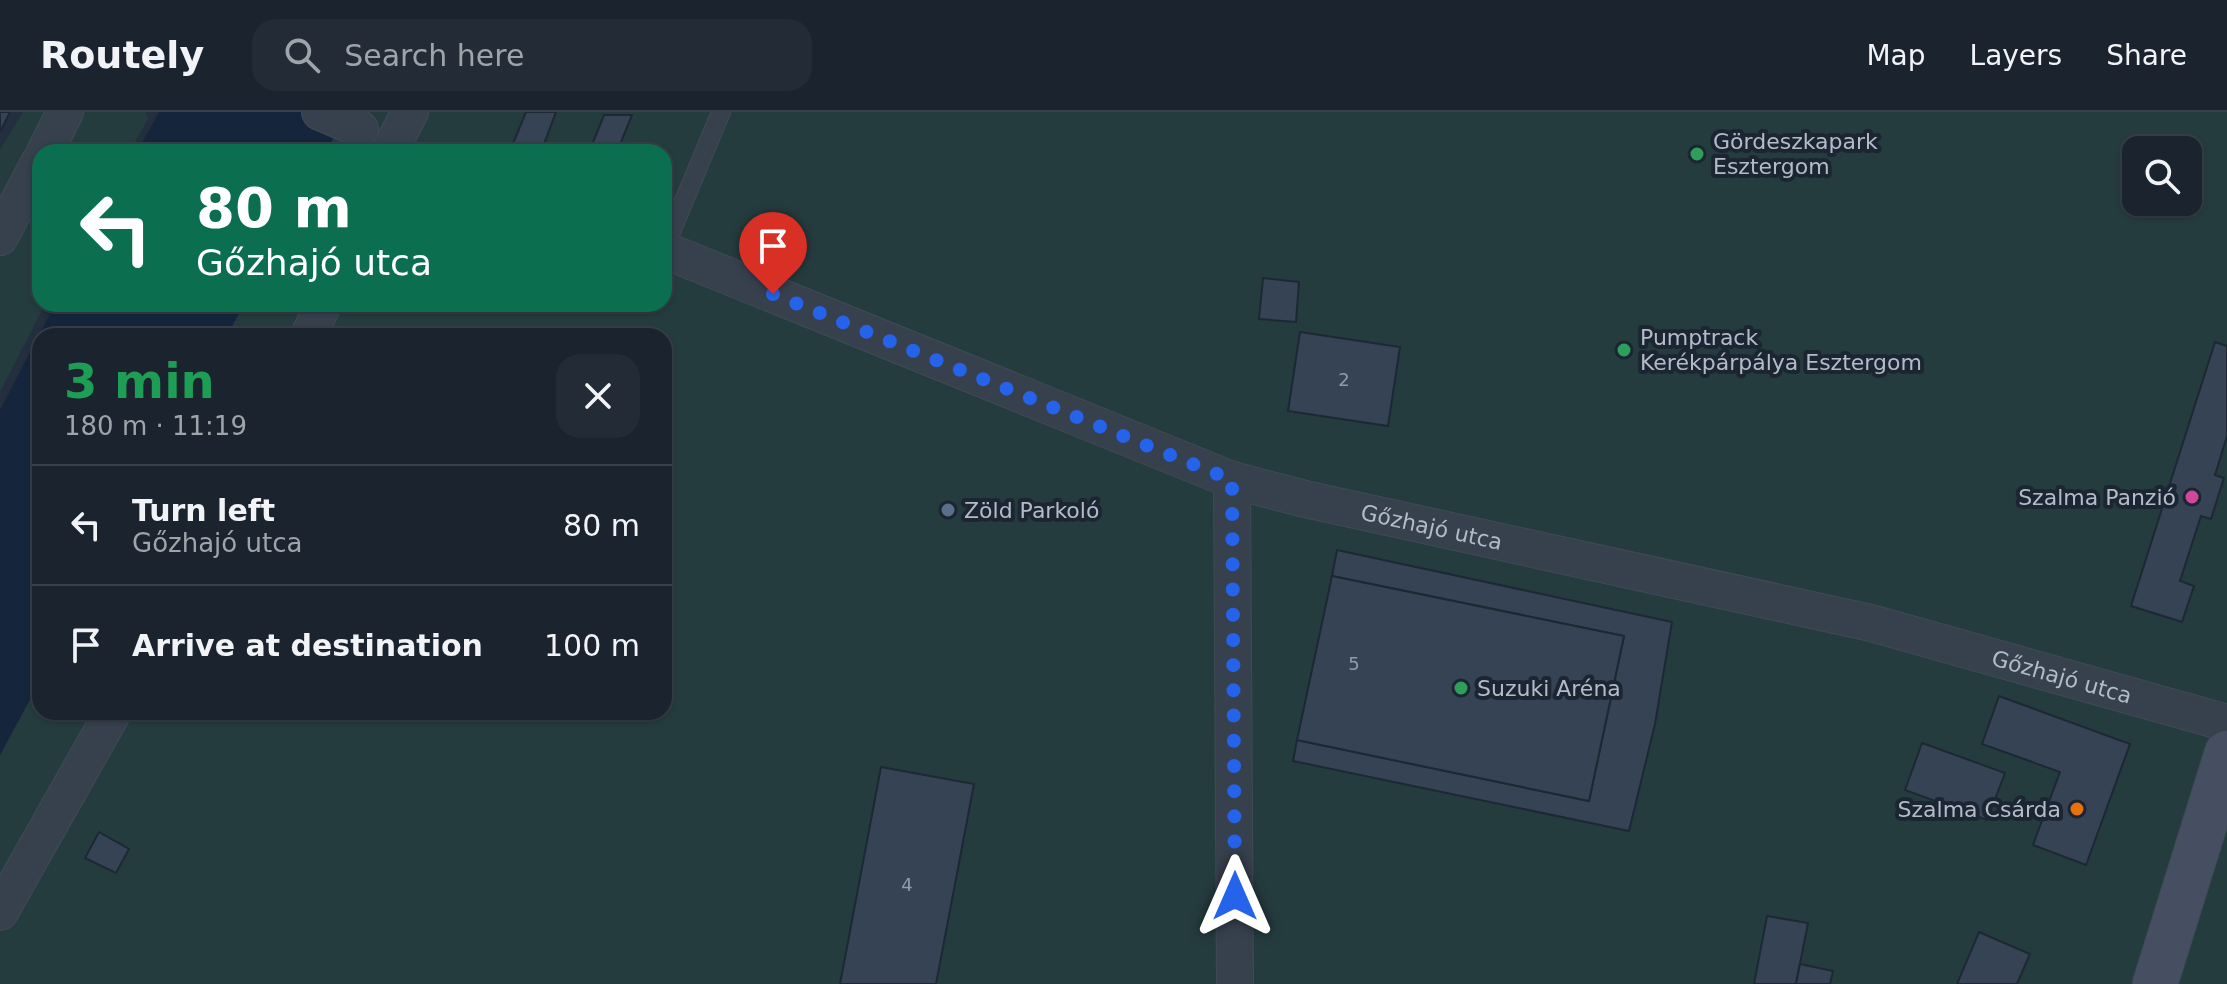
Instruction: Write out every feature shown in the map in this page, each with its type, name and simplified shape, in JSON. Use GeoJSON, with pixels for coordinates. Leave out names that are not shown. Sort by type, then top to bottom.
{"type":"FeatureCollection","features":[{"type":"Feature","properties":{"kind":"main road"},"geometry":{"type":"LineString","coordinates":[[2155,984],[2227,753]]}},
{"type":"Feature","properties":{"kind":"street"},"geometry":{"type":"LineString","coordinates":[[49,144],[65,112]]}},
{"type":"Feature","properties":{"kind":"street"},"geometry":{"type":"LineString","coordinates":[[320,112],[360,129]]}},
{"type":"Feature","properties":{"kind":"street"},"geometry":{"type":"LineString","coordinates":[[0,237],[32,176]]}},
{"type":"Feature","properties":{"kind":"street","name":"Gőzhajó utca"},"geometry":{"type":"LineString","coordinates":[[672,253],[1232,480],[1871,623],[2227,723]]}},
{"type":"Feature","properties":{"kind":"street"},"geometry":{"type":"LineString","coordinates":[[1232,480],[1235,984]]}},
{"type":"Feature","properties":{"kind":"street"},"geometry":{"type":"LineString","coordinates":[[0,912],[108,720]]}},
{"type":"Feature","properties":{"kind":"lane"},"geometry":{"type":"LineString","coordinates":[[672,231],[721,112]]}},
{"type":"Feature","properties":{"kind":"green space"},"geometry":{"type":"Polygon","coordinates":[[[23,112],[146,112],[148,119],[134,144],[32,144],[32,312],[41,312],[0,392],[0,150],[23,112]]]}},
{"type":"Feature","properties":{"kind":"green space"},"geometry":{"type":"Polygon","coordinates":[[[347,112],[2227,112],[2227,984],[0,984],[0,755],[32,696],[32,720],[672,720],[672,328],[231,328],[240,312],[672,312],[672,144],[330,144],[347,112]]]}},
{"type":"Feature","properties":{"kind":"water"},"geometry":{"type":"Polygon","coordinates":[[[159,112],[347,112],[330,144],[141,144],[159,112]]]}},
{"type":"Feature","properties":{"kind":"water"},"geometry":{"type":"Polygon","coordinates":[[[51,312],[240,312],[231,328],[43,328],[51,312]]]}},
{"type":"Feature","properties":{"kind":"water"},"geometry":{"type":"Polygon","coordinates":[[[32,348],[32,696],[0,755],[0,410],[32,348]]]}},
{"type":"Feature","properties":{"kind":"building"},"geometry":{"type":"Polygon","coordinates":[[[0,112],[10,112],[0,132],[0,112]]]}},
{"type":"Feature","properties":{"kind":"building"},"geometry":{"type":"Polygon","coordinates":[[[526,112],[556,112],[544,144],[513,144],[526,112]]]}},
{"type":"Feature","properties":{"kind":"building"},"geometry":{"type":"Polygon","coordinates":[[[604,115],[632,115],[620,144],[592,144],[604,115]]]}},
{"type":"Feature","properties":{"kind":"building"},"geometry":{"type":"Polygon","coordinates":[[[1263,278],[1299,282],[1296,322],[1259,319],[1263,278]]]}},
{"type":"Feature","properties":{"kind":"building"},"geometry":{"type":"Polygon","coordinates":[[[1300,332],[1400,347],[1388,426],[1288,411],[1300,332]]]}},
{"type":"Feature","properties":{"kind":"building","name":"Szalma Panzió"},"geometry":{"type":"Polygon","coordinates":[[[2215,342],[2227,346],[2227,436],[2215,475],[2224,478],[2211,519],[2201,516],[2180,581],[2194,586],[2182,622],[2131,606],[2215,342]]]}},
{"type":"Feature","properties":{"kind":"building"},"geometry":{"type":"Polygon","coordinates":[[[1337,550],[1672,622],[1655,724],[1629,831],[1293,761],[1297,740],[1589,801],[1624,636],[1332,576],[1337,550]]]}},
{"type":"Feature","properties":{"kind":"building","name":"Suzuki Aréna"},"geometry":{"type":"Polygon","coordinates":[[[1332,576],[1624,636],[1589,801],[1297,740],[1332,576]]]}},
{"type":"Feature","properties":{"kind":"building","name":"Szalma Csárda"},"geometry":{"type":"Polygon","coordinates":[[[1999,696],[2130,744],[2086,865],[2033,845],[2060,772],[1982,744],[1999,696]]]}},
{"type":"Feature","properties":{"kind":"building"},"geometry":{"type":"Polygon","coordinates":[[[1922,743],[2005,773],[1987,820],[1905,790],[1922,743]]]}},
{"type":"Feature","properties":{"kind":"building"},"geometry":{"type":"Polygon","coordinates":[[[881,767],[974,784],[936,984],[840,984],[881,767]]]}},
{"type":"Feature","properties":{"kind":"building"},"geometry":{"type":"Polygon","coordinates":[[[99,832],[129,849],[116,873],[85,858],[99,832]]]}},
{"type":"Feature","properties":{"kind":"building"},"geometry":{"type":"Polygon","coordinates":[[[1767,916],[1808,923],[1796,984],[1754,984],[1767,916]]]}},
{"type":"Feature","properties":{"kind":"building"},"geometry":{"type":"Polygon","coordinates":[[[1979,932],[2030,954],[2017,984],[1957,984],[1979,932]]]}},
{"type":"Feature","properties":{"kind":"building"},"geometry":{"type":"Polygon","coordinates":[[[1800,964],[1833,971],[1830,984],[1796,984],[1800,964]]]}},
{"type":"Feature","properties":{"kind":"place","name":"Gördeszkapark Esztergom"},"geometry":{"type":"Point","coordinates":[1697,154]}},
{"type":"Feature","properties":{"kind":"place","name":"Pumptrack Kerékpárpálya Esztergom"},"geometry":{"type":"Point","coordinates":[1624,350]}},
{"type":"Feature","properties":{"kind":"place","name":"Szalma Panzió"},"geometry":{"type":"Point","coordinates":[2192,497]}},
{"type":"Feature","properties":{"kind":"place","name":"Zöld Parkoló"},"geometry":{"type":"Point","coordinates":[948,510]}},
{"type":"Feature","properties":{"kind":"place","name":"Suzuki Aréna"},"geometry":{"type":"Point","coordinates":[1461,688]}},
{"type":"Feature","properties":{"kind":"place","name":"Szalma Csárda"},"geometry":{"type":"Point","coordinates":[2077,809]}},
{"type":"Feature","properties":{"kind":"route"},"geometry":{"type":"LineString","coordinates":[[773,294],[1232,480],[1235,896]]}}]}
